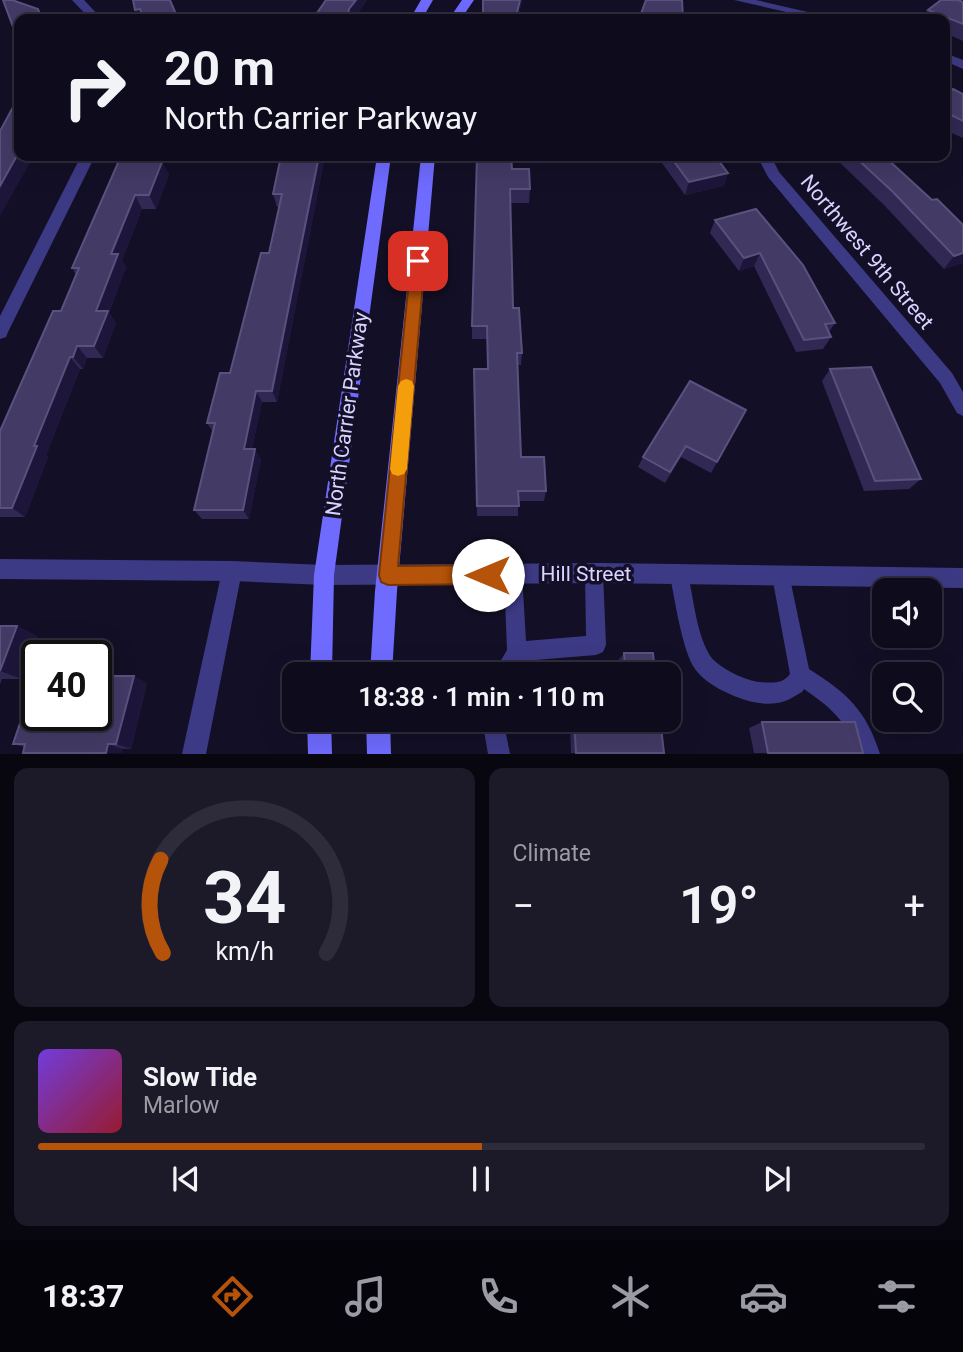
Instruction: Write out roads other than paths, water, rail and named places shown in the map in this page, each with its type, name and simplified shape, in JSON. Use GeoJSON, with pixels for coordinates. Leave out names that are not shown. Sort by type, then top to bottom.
{"type":"FeatureCollection","features":[{"type":"Feature","properties":{"kind":"main road","name":"North Carrier Parkway"},"geometry":{"type":"LineString","coordinates":[[321,662],[324,575],[383,161]]}},
{"type":"Feature","properties":{"kind":"main road"},"geometry":{"type":"LineString","coordinates":[[382,662],[428,161]]}},
{"type":"Feature","properties":{"kind":"main road"},"geometry":{"type":"LineString","coordinates":[[319,732],[320,754]]}},
{"type":"Feature","properties":{"kind":"main road"},"geometry":{"type":"LineString","coordinates":[[378,732],[379,754]]}},
{"type":"Feature","properties":{"kind":"street"},"geometry":{"type":"LineString","coordinates":[[739,3],[803,14]]}},
{"type":"Feature","properties":{"kind":"street"},"geometry":{"type":"LineString","coordinates":[[0,332],[86,161]]}},
{"type":"Feature","properties":{"kind":"street","name":"Northwest 9th Street"},"geometry":{"type":"LineString","coordinates":[[766,161],[773,174],[946,378],[963,408]]}},
{"type":"Feature","properties":{"kind":"street","name":"Hill Street"},"geometry":{"type":"LineString","coordinates":[[0,569],[232,571],[324,575],[594,573],[963,578]]}},
{"type":"Feature","properties":{"kind":"street"},"geometry":{"type":"LineString","coordinates":[[194,754],[232,571]]}},
{"type":"Feature","properties":{"kind":"lane"},"geometry":{"type":"LineString","coordinates":[[517,652],[596,645],[594,573]]}},
{"type":"Feature","properties":{"kind":"lane"},"geometry":{"type":"LineString","coordinates":[[511,662],[517,652],[513,574]]}},
{"type":"Feature","properties":{"kind":"lane"},"geometry":{"type":"LineString","coordinates":[[679,575],[695,645],[702,663],[737,688],[777,693],[796,685],[800,675],[781,576]]}},
{"type":"Feature","properties":{"kind":"lane"},"geometry":{"type":"LineString","coordinates":[[800,675],[847,708],[861,727],[869,754]]}},
{"type":"Feature","properties":{"kind":"lane"},"geometry":{"type":"LineString","coordinates":[[495,732],[499,754]]}}]}
